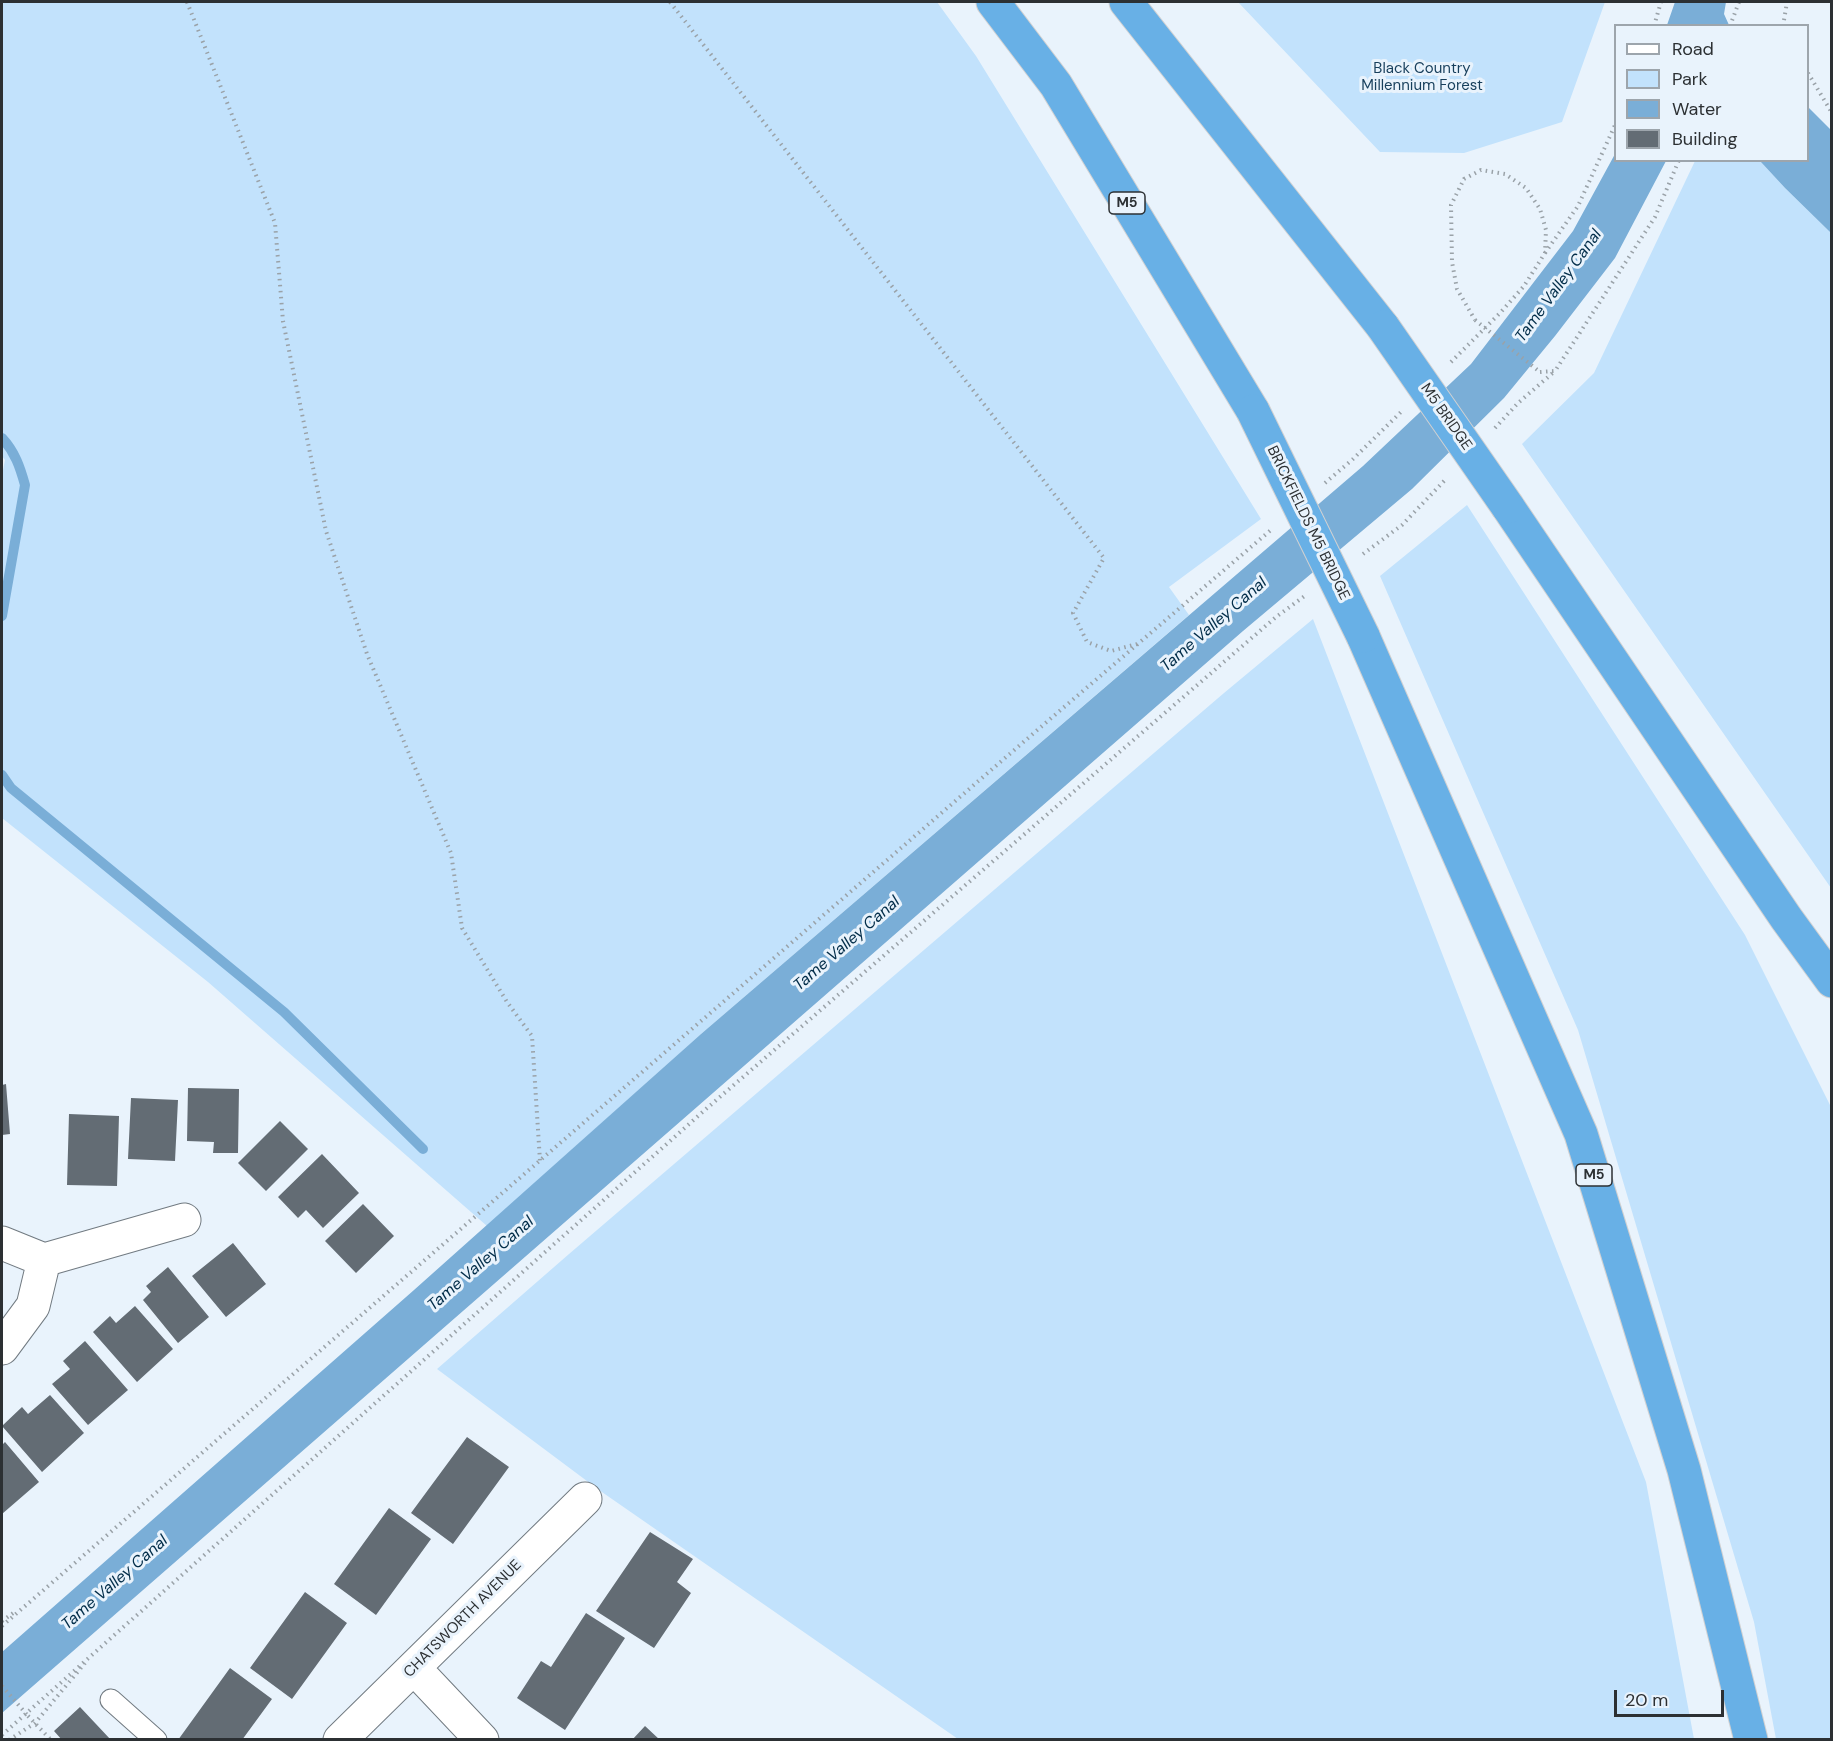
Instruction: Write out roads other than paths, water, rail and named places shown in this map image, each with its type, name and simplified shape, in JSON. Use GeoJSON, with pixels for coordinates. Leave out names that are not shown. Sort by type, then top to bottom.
{"type":"FeatureCollection","features":[{"type":"Feature","properties":{"kind":"highway","name":"BRICKFIELDS M5 BRIDGE"},"geometry":{"type":"LineString","coordinates":[[993,2],[1056,85],[1253,411],[1364,636],[1581,1134],[1684,1470],[1751,1740]]}},
{"type":"Feature","properties":{"kind":"highway","name":"M5 BRIDGE"},"geometry":{"type":"LineString","coordinates":[[1126,2],[1383,327],[1508,507],[1786,918],[1832,981]]}},
{"type":"Feature","properties":{"kind":"street"},"geometry":{"type":"LineString","coordinates":[[2,1243],[44,1260],[184,1220]]}},
{"type":"Feature","properties":{"kind":"street"},"geometry":{"type":"LineString","coordinates":[[2,1348],[33,1306],[44,1260]]}},
{"type":"Feature","properties":{"kind":"street","name":"CHATSWORTH AVENUE"},"geometry":{"type":"LineString","coordinates":[[340,1740],[585,1499]]}},
{"type":"Feature","properties":{"kind":"street"},"geometry":{"type":"LineString","coordinates":[[414,1668],[482,1740]]}},
{"type":"Feature","properties":{"kind":"lane"},"geometry":{"type":"LineString","coordinates":[[111,1700],[156,1740]]}},
{"type":"Feature","properties":{"kind":"water"},"geometry":{"type":"Polygon","coordinates":[[[1675,2],[1726,2],[1724,14],[1729,24],[1667,24],[1675,2]]]}},
{"type":"Feature","properties":{"kind":"water"},"geometry":{"type":"Polygon","coordinates":[[[1809,108],[1831,130],[1831,233],[1761,162],[1809,162],[1809,108]]]}},
{"type":"Feature","properties":{"kind":"water","name":"Tame Valley Canal"},"geometry":{"type":"Polygon","coordinates":[[[1614,156],[1614,162],[1665,162],[1615,258],[1555,336],[1504,398],[1412,489],[1243,631],[2,1713],[2,1652],[701,1034],[1363,466],[1471,364],[1573,231],[1614,156]]]}},
{"type":"Feature","properties":{"kind":"waterway"},"geometry":{"type":"LineString","coordinates":[[2,438],[16,460],[25,485],[2,616]]}},
{"type":"Feature","properties":{"kind":"waterway"},"geometry":{"type":"LineString","coordinates":[[2,775],[11,788],[284,1012],[423,1149]]}},
{"type":"Feature","properties":{"kind":"park label","name":"Black Country Millennium Forest"},"geometry":{"type":"Point","coordinates":[1422,78]}}]}
